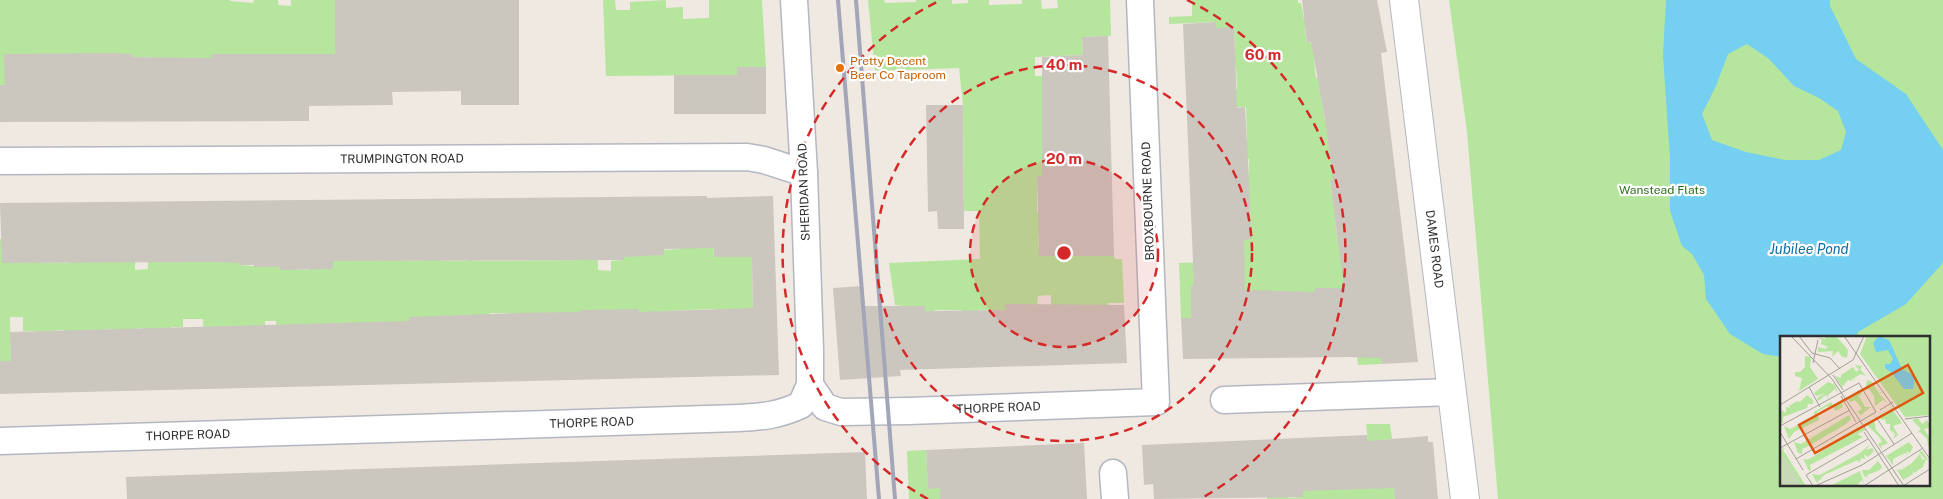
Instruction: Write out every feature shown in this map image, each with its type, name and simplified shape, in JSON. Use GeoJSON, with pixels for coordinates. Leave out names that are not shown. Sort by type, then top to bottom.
{"type":"FeatureCollection","features":[{"type":"Feature","properties":{"kind":"main road","name":"DAMES ROAD"},"geometry":{"type":"LineString","coordinates":[[1404,0],[1465,499]]}},
{"type":"Feature","properties":{"kind":"street","name":"SHERIDAN ROAD"},"geometry":{"type":"LineString","coordinates":[[794,0],[804,173],[810,384]]}},
{"type":"Feature","properties":{"kind":"street","name":"BROXBOURNE ROAD"},"geometry":{"type":"LineString","coordinates":[[1140,0],[1156,402]]}},
{"type":"Feature","properties":{"kind":"street","name":"TRUMPINGTON ROAD"},"geometry":{"type":"LineString","coordinates":[[0,162],[747,157],[764,160],[804,173]]}},
{"type":"Feature","properties":{"kind":"street","name":"THORPE ROAD"},"geometry":{"type":"LineString","coordinates":[[810,384],[825,407],[840,412],[909,412],[1156,402]]}},
{"type":"Feature","properties":{"kind":"street","name":"THORPE ROAD"},"geometry":{"type":"LineString","coordinates":[[0,441],[768,417],[802,405],[810,384]]}},
{"type":"Feature","properties":{"kind":"street"},"geometry":{"type":"LineString","coordinates":[[1224,400],[1452,392]]}},
{"type":"Feature","properties":{"kind":"street"},"geometry":{"type":"LineString","coordinates":[[1113,472],[1115,499]]}},
{"type":"Feature","properties":{"kind":"green space"},"geometry":{"type":"Polygon","coordinates":[[[0,0],[230,0],[253,3],[254,0],[278,0],[278,5],[291,6],[291,0],[335,0],[335,54],[309,54],[309,78],[289,58],[288,54],[277,54],[277,68],[250,54],[211,54],[211,67],[153,67],[153,57],[133,57],[132,54],[43,54],[16,68],[16,54],[5,54],[5,85],[0,85],[0,0]]]}},
{"type":"Feature","properties":{"kind":"green space"},"geometry":{"type":"Polygon","coordinates":[[[603,0],[615,0],[616,10],[630,10],[630,2],[666,0],[666,8],[683,7],[683,19],[709,18],[709,0],[762,0],[766,67],[737,67],[737,75],[606,76],[603,0]]]}},
{"type":"Feature","properties":{"kind":"green space"},"geometry":{"type":"Polygon","coordinates":[[[868,0],[884,0],[885,3],[916,2],[916,0],[952,0],[952,4],[968,3],[968,0],[989,0],[989,5],[1022,4],[1022,0],[1041,0],[1042,9],[1058,8],[1057,0],[1110,0],[1111,36],[1082,37],[1083,55],[1035,57],[1035,76],[1071,76],[1071,176],[1037,177],[1037,212],[1073,211],[1058,233],[1038,234],[1039,253],[1074,253],[1075,256],[1114,256],[1115,259],[1122,259],[1124,303],[1108,303],[1109,324],[1051,326],[1051,295],[1038,296],[1037,308],[1006,304],[1006,310],[979,310],[978,327],[963,327],[962,310],[935,310],[934,329],[903,306],[895,305],[889,263],[980,259],[979,211],[964,211],[963,105],[959,68],[875,71],[868,0]]]}},
{"type":"Feature","properties":{"kind":"green space"},"geometry":{"type":"Polygon","coordinates":[[[1192,0],[1298,0],[1298,3],[1301,3],[1304,19],[1334,10],[1334,17],[1305,30],[1307,43],[1324,40],[1330,61],[1314,61],[1316,78],[1342,74],[1321,95],[1325,121],[1349,119],[1357,174],[1395,170],[1396,172],[1330,181],[1332,196],[1359,193],[1362,213],[1335,216],[1338,241],[1380,341],[1382,364],[1358,365],[1357,357],[1350,357],[1349,318],[1341,288],[1326,288],[1315,312],[1237,291],[1205,286],[1191,286],[1191,318],[1181,318],[1179,263],[1229,261],[1223,179],[1249,178],[1249,159],[1240,159],[1247,139],[1246,107],[1220,108],[1224,91],[1237,90],[1236,66],[1219,67],[1218,52],[1235,51],[1234,28],[1216,28],[1216,22],[1169,24],[1169,17],[1192,16],[1192,0]]]}},
{"type":"Feature","properties":{"kind":"green space","name":"Wanstead Flats"},"geometry":{"type":"Polygon","coordinates":[[[1449,0],[1943,0],[1943,499],[1498,499],[1467,132],[1449,0]]]}},
{"type":"Feature","properties":{"kind":"green space"},"geometry":{"type":"Polygon","coordinates":[[[713,234],[714,257],[752,257],[753,313],[711,309],[668,311],[668,322],[594,310],[580,310],[580,317],[514,342],[513,313],[490,313],[490,344],[409,331],[276,335],[276,321],[265,321],[265,335],[235,326],[225,326],[225,337],[204,354],[203,319],[183,319],[183,327],[171,327],[171,339],[143,340],[142,328],[132,329],[115,357],[114,329],[104,329],[105,341],[64,341],[64,330],[49,331],[50,358],[36,359],[36,331],[23,331],[23,317],[10,317],[11,361],[0,361],[0,239],[2,239],[2,263],[29,263],[29,239],[44,263],[69,263],[69,239],[123,238],[123,262],[135,262],[135,270],[148,269],[147,238],[176,262],[226,262],[240,238],[240,265],[264,267],[280,237],[280,269],[309,270],[309,237],[322,269],[333,269],[333,253],[372,257],[373,261],[387,261],[387,249],[400,235],[401,261],[423,261],[423,236],[442,236],[442,261],[467,261],[467,237],[473,261],[584,260],[597,235],[598,270],[611,271],[611,261],[624,260],[624,247],[632,256],[664,255],[664,250],[679,249],[713,234]]]}},
{"type":"Feature","properties":{"kind":"green space"},"geometry":{"type":"Polygon","coordinates":[[[1366,424],[1390,424],[1392,439],[1382,440],[1384,458],[1392,458],[1395,499],[1267,499],[1267,474],[1287,473],[1288,498],[1303,497],[1302,473],[1373,488],[1366,424]]]}},
{"type":"Feature","properties":{"kind":"green space"},"geometry":{"type":"Polygon","coordinates":[[[926,450],[928,488],[940,488],[940,499],[909,499],[907,451],[926,450]]]}},
{"type":"Feature","properties":{"kind":"water","name":"Jubilee Pond"},"geometry":{"type":"Polygon","coordinates":[[[1666,0],[1830,0],[1830,6],[1856,59],[1906,94],[1943,150],[1942,264],[1906,304],[1858,332],[1856,336],[1780,336],[1780,357],[1763,354],[1730,334],[1706,299],[1704,275],[1692,254],[1682,246],[1670,211],[1670,159],[1663,55],[1666,0]],[[1747,44],[1728,54],[1716,86],[1702,114],[1712,140],[1746,152],[1785,160],[1819,160],[1841,150],[1846,132],[1838,111],[1819,98],[1794,86],[1769,59],[1747,44]]]}},
{"type":"Feature","properties":{"kind":"building"},"geometry":{"type":"Polygon","coordinates":[[[335,0],[519,0],[519,105],[461,105],[461,91],[392,92],[393,105],[309,106],[309,121],[0,122],[0,85],[5,85],[4,54],[115,53],[132,54],[133,57],[211,58],[211,54],[335,54],[335,0]]]}},
{"type":"Feature","properties":{"kind":"building"},"geometry":{"type":"Polygon","coordinates":[[[1302,0],[1377,0],[1387,52],[1381,53],[1418,362],[1382,364],[1381,358],[1348,357],[1183,359],[1181,318],[1191,318],[1191,286],[1194,285],[1183,24],[1216,22],[1216,28],[1234,27],[1237,108],[1245,107],[1249,178],[1251,239],[1244,240],[1245,290],[1315,292],[1315,288],[1344,288],[1330,180],[1333,180],[1325,119],[1311,42],[1307,43],[1302,0]]]}},
{"type":"Feature","properties":{"kind":"building"},"geometry":{"type":"Polygon","coordinates":[[[1108,36],[1114,256],[1039,256],[1037,176],[1042,176],[1042,57],[1083,55],[1082,37],[1108,36]]]}},
{"type":"Feature","properties":{"kind":"building"},"geometry":{"type":"Polygon","coordinates":[[[737,67],[766,67],[766,114],[674,114],[674,75],[737,75],[737,67]]]}},
{"type":"Feature","properties":{"kind":"building"},"geometry":{"type":"Polygon","coordinates":[[[926,105],[963,105],[964,229],[938,229],[937,211],[928,212],[926,105]]]}},
{"type":"Feature","properties":{"kind":"building"},"geometry":{"type":"Polygon","coordinates":[[[707,196],[707,198],[773,196],[779,375],[0,394],[0,361],[11,361],[10,332],[409,321],[409,317],[580,312],[580,310],[639,309],[639,312],[753,308],[752,257],[714,257],[714,248],[664,249],[664,255],[624,257],[624,260],[333,261],[333,269],[280,270],[280,267],[254,267],[254,265],[240,265],[240,263],[212,262],[2,263],[0,203],[707,196]]]}},
{"type":"Feature","properties":{"kind":"building"},"geometry":{"type":"Polygon","coordinates":[[[862,286],[864,306],[925,306],[925,311],[1006,310],[1005,304],[1124,305],[1127,363],[900,370],[901,376],[840,380],[833,288],[862,286]]]}},
{"type":"Feature","properties":{"kind":"building"},"geometry":{"type":"Polygon","coordinates":[[[1367,435],[1368,441],[1428,436],[1428,442],[1433,442],[1438,499],[1395,499],[1394,488],[1303,491],[1303,497],[1154,499],[1153,484],[1144,485],[1142,445],[1367,435]]]}},
{"type":"Feature","properties":{"kind":"building"},"geometry":{"type":"Polygon","coordinates":[[[1084,443],[1087,499],[940,499],[940,488],[928,489],[926,450],[1084,443]]]}},
{"type":"Feature","properties":{"kind":"building"},"geometry":{"type":"Polygon","coordinates":[[[865,452],[867,499],[127,499],[126,477],[865,452]]]}},
{"type":"Feature","properties":{"kind":"railway"},"geometry":{"type":"LineString","coordinates":[[838,0],[879,499]]}},
{"type":"Feature","properties":{"kind":"railway"},"geometry":{"type":"LineString","coordinates":[[856,0],[895,499]]}},
{"type":"Feature","properties":{"kind":"place","name":"Pretty Decent Beer Co Taproom"},"geometry":{"type":"Point","coordinates":[840,68]}}]}
